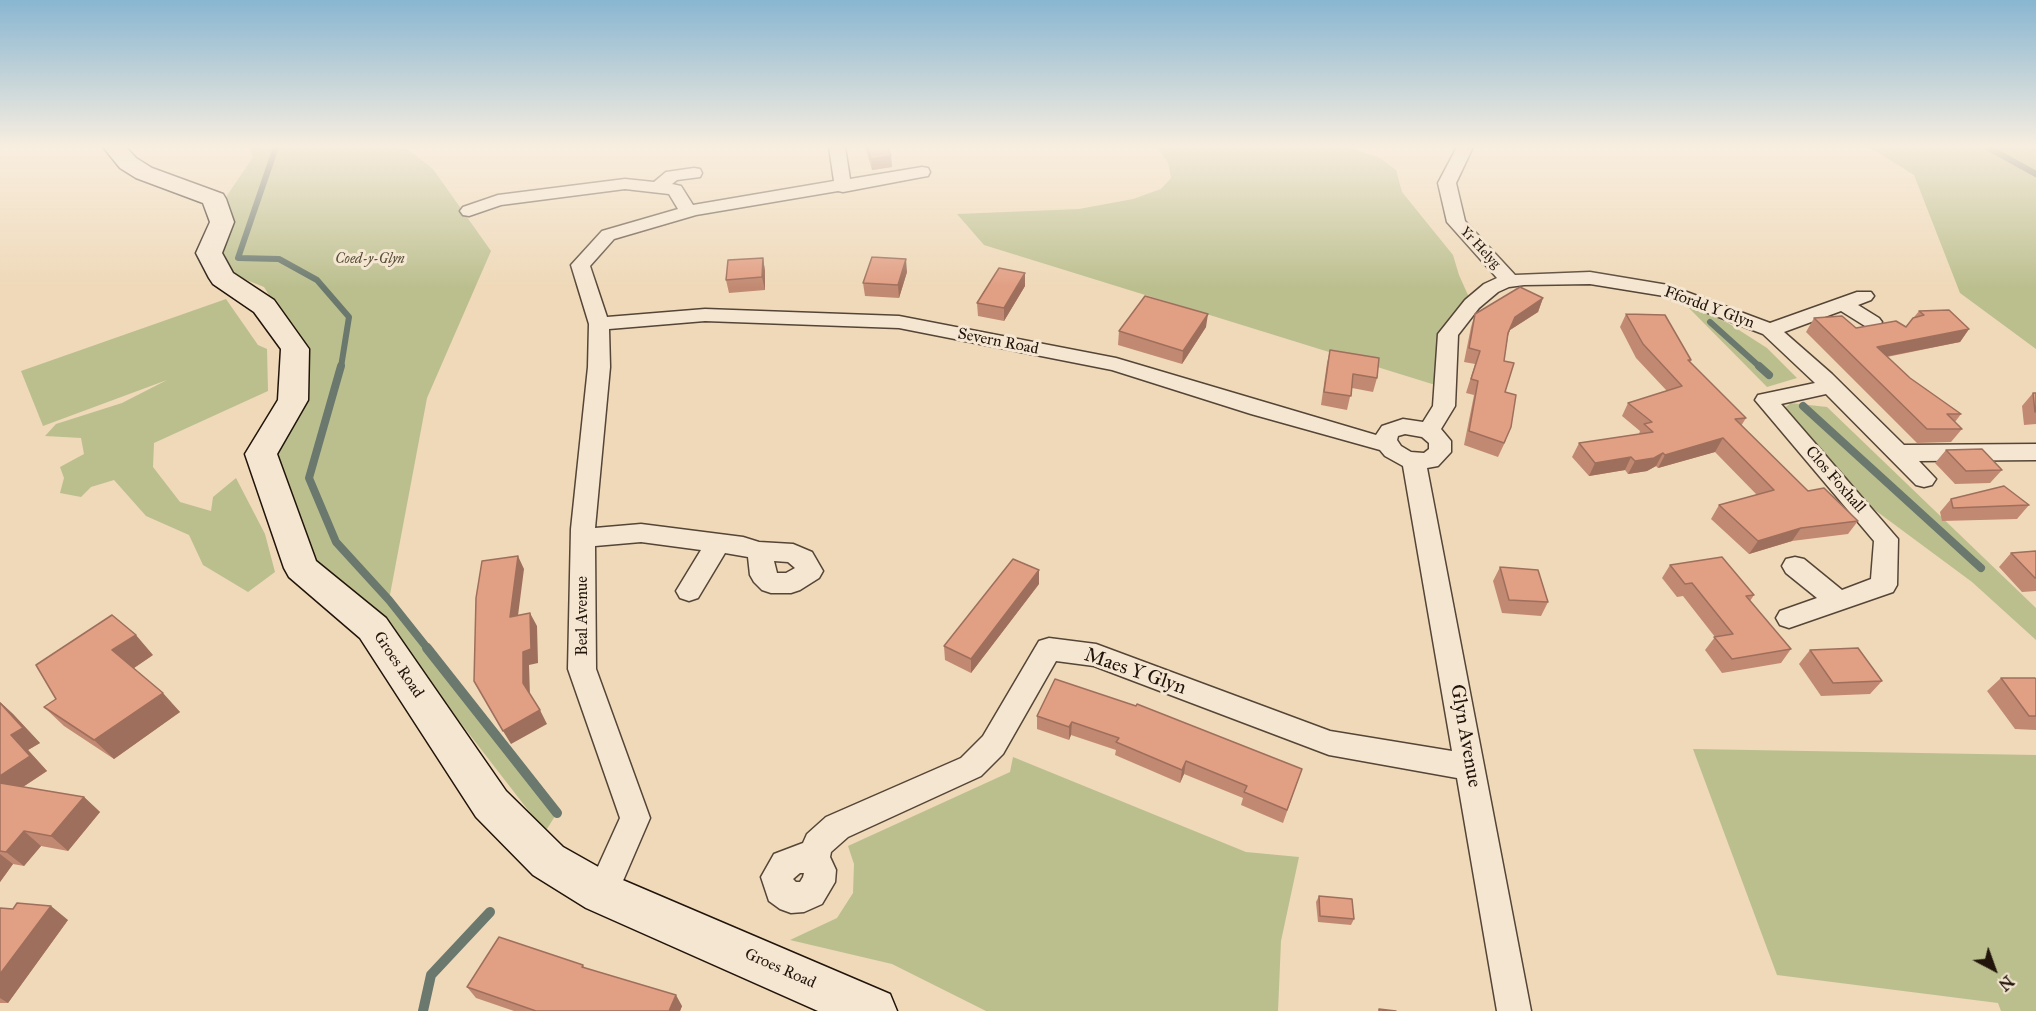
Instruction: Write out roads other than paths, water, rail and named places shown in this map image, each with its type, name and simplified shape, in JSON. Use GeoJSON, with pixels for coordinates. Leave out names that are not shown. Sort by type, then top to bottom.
{"type":"FeatureCollection","features":[{"type":"Feature","properties":{"kind":"street","name":"Groes Road"},"geometry":{"type":"LineString","coordinates":[[201,194],[214,199],[222,222],[209,253],[222,278],[264,306],[295,349],[293,400],[261,454],[301,568],[373,628],[491,804],[548,861],[602,893],[873,1011]]}},
{"type":"Feature","properties":{"kind":"street"},"geometry":{"type":"LineString","coordinates":[[469,211],[498,200],[526,194]]}},
{"type":"Feature","properties":{"kind":"street"},"geometry":{"type":"LineString","coordinates":[[678,194],[689,212],[799,194]]}},
{"type":"Feature","properties":{"kind":"street","name":"Yr Helyg"},"geometry":{"type":"LineString","coordinates":[[1450,194],[1456,222],[1510,281]]}},
{"type":"Feature","properties":{"kind":"street","name":"Beal Avenue"},"geometry":{"type":"LineString","coordinates":[[602,893],[635,818],[582,669],[583,538],[599,367],[598,324],[580,265],[608,235],[689,212]]}},
{"type":"Feature","properties":{"kind":"street","name":"Ffordd Y Glyn"},"geometry":{"type":"LineString","coordinates":[[1429,432],[1444,406],[1448,334],[1472,304],[1491,288],[1510,281],[1590,278],[1668,291],[1770,330],[1831,386],[1924,479]]}},
{"type":"Feature","properties":{"kind":"street"},"geometry":{"type":"LineString","coordinates":[[1770,330],[1864,296]]}},
{"type":"Feature","properties":{"kind":"street"},"geometry":{"type":"LineString","coordinates":[[1843,303],[1872,322]]}},
{"type":"Feature","properties":{"kind":"street","name":"Severn Road"},"geometry":{"type":"LineString","coordinates":[[598,324],[705,315],[899,322],[1116,364],[1269,412],[1377,442],[1386,441]]}},
{"type":"Feature","properties":{"kind":"street","name":"Clos Foxhall"},"geometry":{"type":"LineString","coordinates":[[1789,618],[1884,585],[1886,539],[1766,400],[1831,386]]}},
{"type":"Feature","properties":{"kind":"street"},"geometry":{"type":"LineString","coordinates":[[1403,426],[1412,426],[1429,432],[1440,441],[1440,452],[1430,460],[1414,461],[1399,456],[1386,441],[1390,431],[1403,426]]}},
{"type":"Feature","properties":{"kind":"street"},"geometry":{"type":"LineString","coordinates":[[1898,453],[2036,452]]}},
{"type":"Feature","properties":{"kind":"street","name":"Glyn Avenue"},"geometry":{"type":"LineString","coordinates":[[1414,461],[1514,1011]]}},
{"type":"Feature","properties":{"kind":"street"},"geometry":{"type":"LineString","coordinates":[[583,538],[641,533],[759,551]]}},
{"type":"Feature","properties":{"kind":"street"},"geometry":{"type":"LineString","coordinates":[[689,591],[718,543]]}},
{"type":"Feature","properties":{"kind":"street"},"geometry":{"type":"LineString","coordinates":[[1795,566],[1838,601]]}},
{"type":"Feature","properties":{"kind":"street","name":"Maes Y Glyn"},"geometry":{"type":"LineString","coordinates":[[813,861],[818,844],[837,826],[971,767],[993,745],[1049,649],[1096,655],[1329,743],[1470,767]]}},
{"type":"Feature","properties":{"kind":"waterway"},"geometry":{"type":"LineString","coordinates":[[260,194],[238,258],[279,259],[317,280],[349,317],[341,367]]}},
{"type":"Feature","properties":{"kind":"waterway"},"geometry":{"type":"LineString","coordinates":[[1710,322],[1760,367]]}},
{"type":"Feature","properties":{"kind":"waterway"},"geometry":{"type":"LineString","coordinates":[[341,366],[309,478],[336,542],[389,600],[428,649]]}},
{"type":"Feature","properties":{"kind":"waterway"},"geometry":{"type":"LineString","coordinates":[[1759,366],[1769,375]]}},
{"type":"Feature","properties":{"kind":"waterway"},"geometry":{"type":"LineString","coordinates":[[1803,406],[1981,568]]}},
{"type":"Feature","properties":{"kind":"waterway"},"geometry":{"type":"LineString","coordinates":[[427,648],[557,813]]}},
{"type":"Feature","properties":{"kind":"waterway"},"geometry":{"type":"LineString","coordinates":[[423,1011],[431,975],[490,912]]}},
{"type":"Feature","properties":{"kind":"park label","name":"Coed-y-Glyn"},"geometry":{"type":"Point","coordinates":[370,260]}}]}
